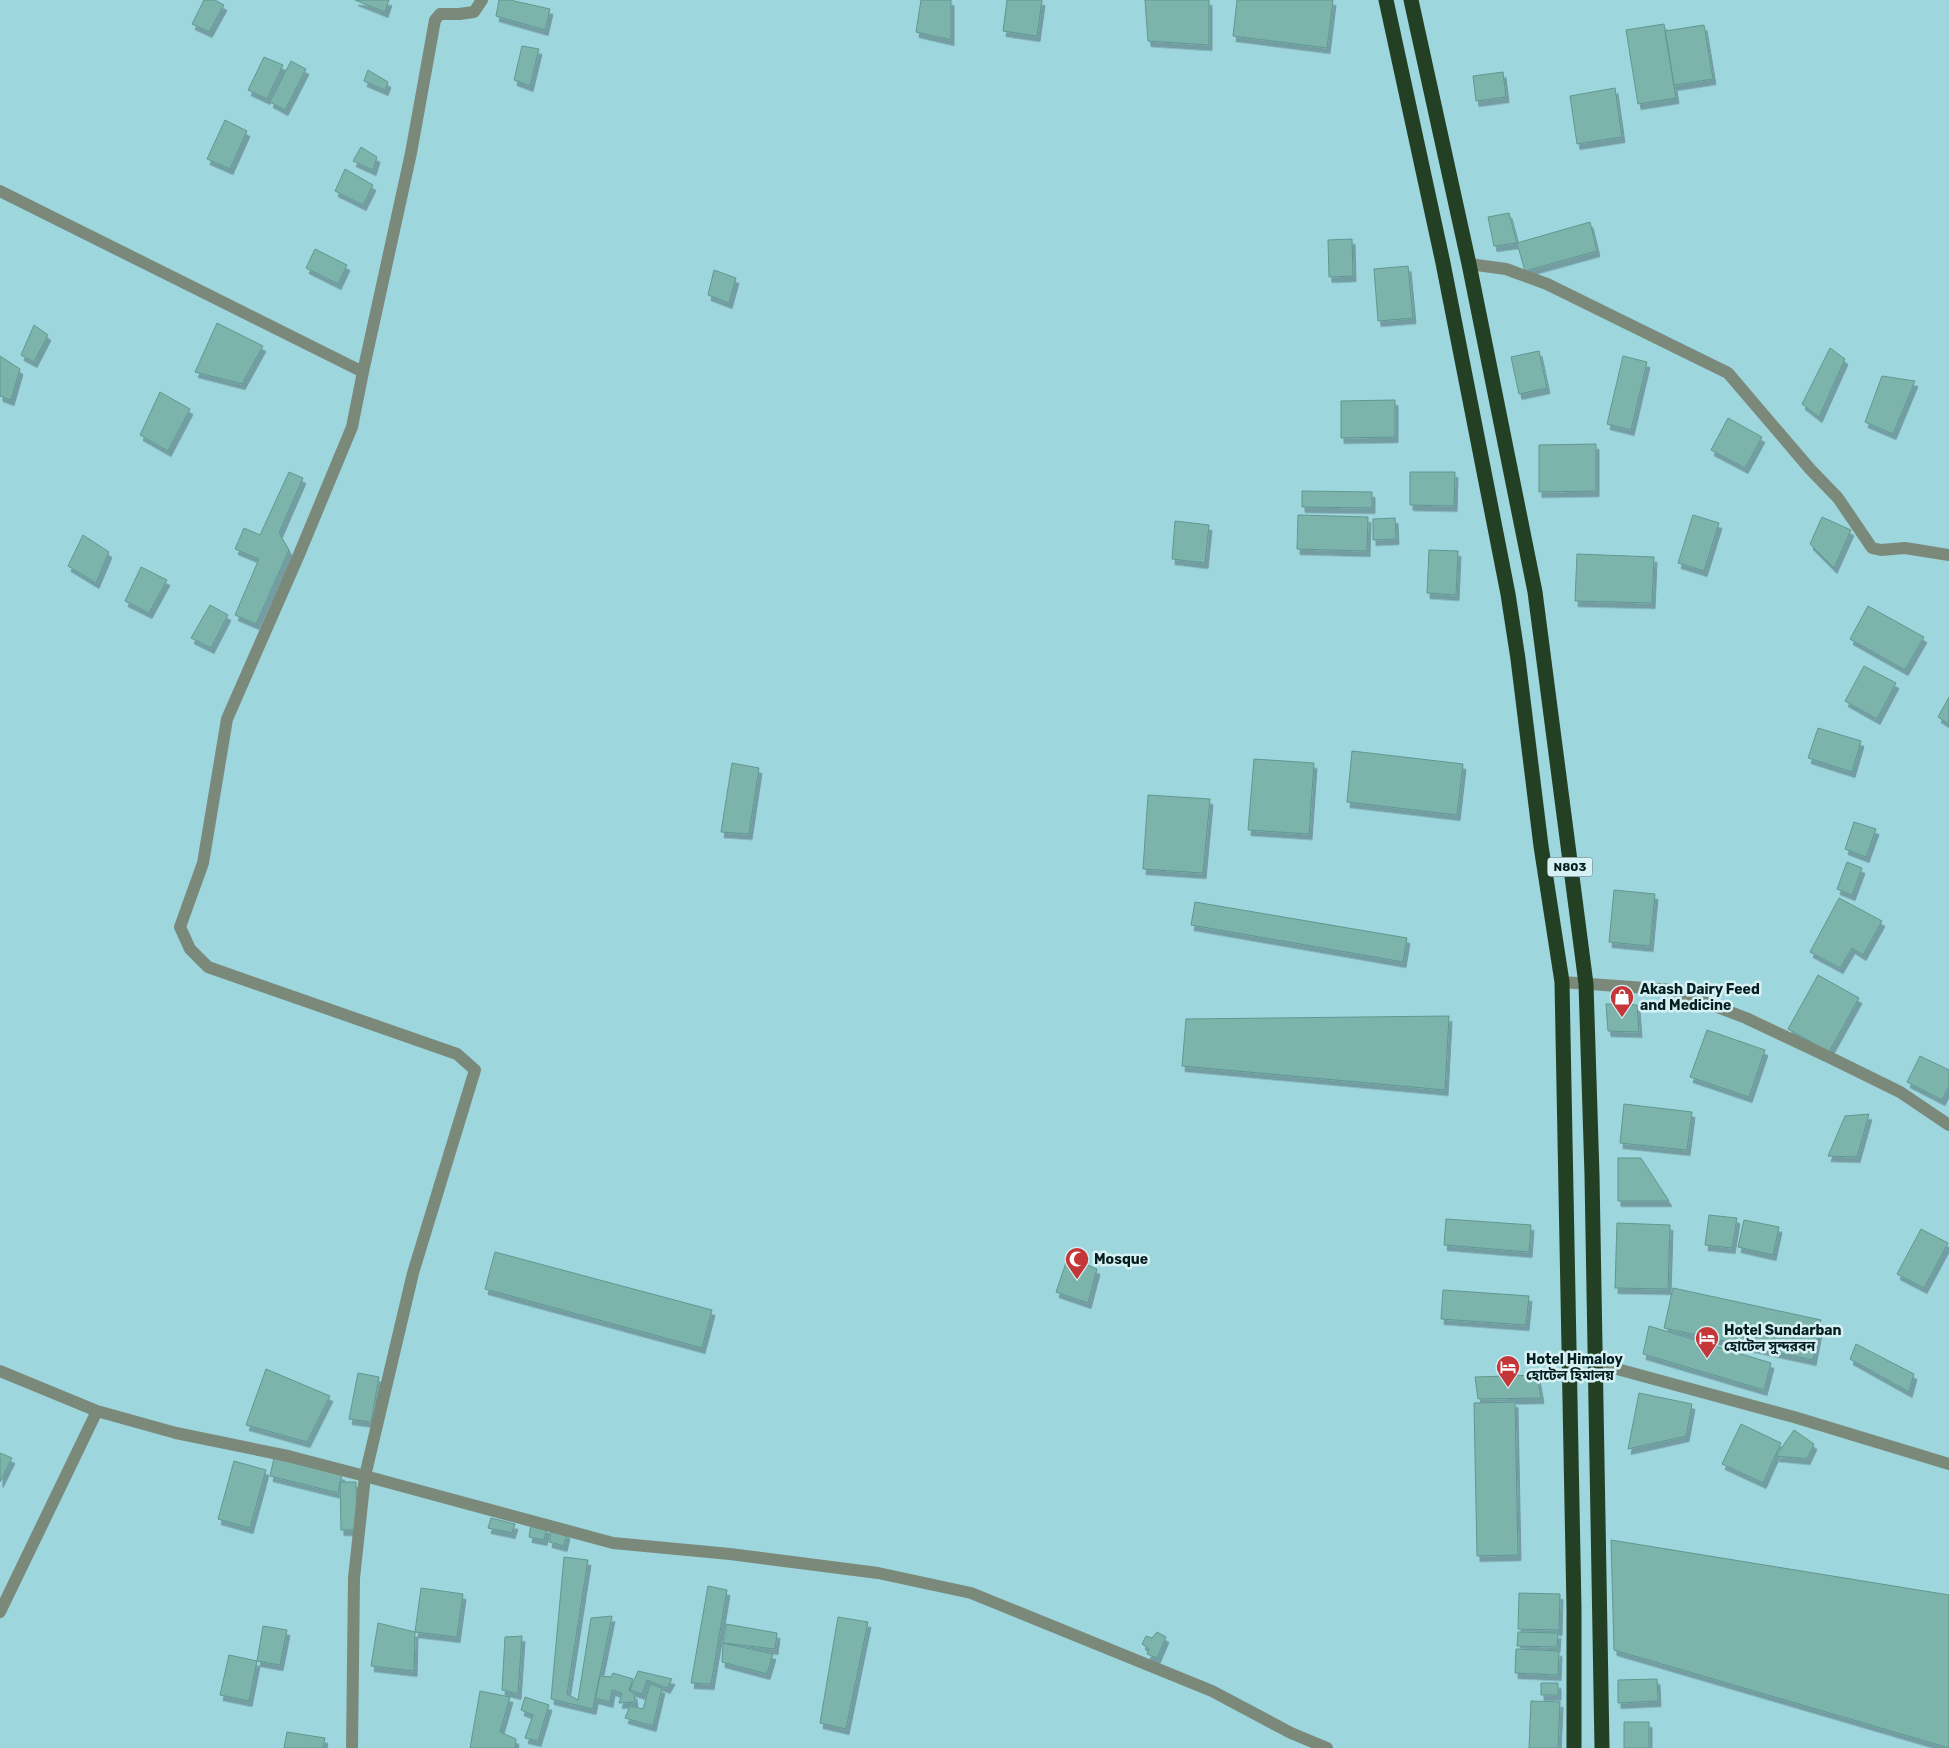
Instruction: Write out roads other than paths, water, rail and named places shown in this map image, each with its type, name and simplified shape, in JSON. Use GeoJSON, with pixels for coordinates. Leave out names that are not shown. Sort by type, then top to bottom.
{"type":"FeatureCollection","features":[{"type":"Feature","properties":{"kind":"highway","name":"N803"},"geometry":{"type":"LineString","coordinates":[[1386,0],[1445,273],[1508,594],[1562,982],[1574,1609],[1574,1748]]}},
{"type":"Feature","properties":{"kind":"highway","name":"N803"},"geometry":{"type":"LineString","coordinates":[[1411,0],[1469,264],[1535,592],[1586,984],[1592,1175],[1602,1748]]}},
{"type":"Feature","properties":{"kind":"highway"},"geometry":{"type":"LineString","coordinates":[[1400,62],[1423,56]]}},
{"type":"Feature","properties":{"kind":"highway"},"geometry":{"type":"LineString","coordinates":[[1508,594],[1535,592]]}},
{"type":"Feature","properties":{"kind":"highway"},"geometry":{"type":"LineString","coordinates":[[1524,716],[1551,714]]}},
{"type":"Feature","properties":{"kind":"highway"},"geometry":{"type":"LineString","coordinates":[[1567,1172],[1592,1175]]}},
{"type":"Feature","properties":{"kind":"highway"},"geometry":{"type":"LineString","coordinates":[[1574,1609],[1600,1612]]}},
{"type":"Feature","properties":{"kind":"street"},"geometry":{"type":"LineString","coordinates":[[352,1748],[354,1578],[365,1476],[414,1273],[474,1070],[457,1054],[208,967],[190,949],[180,928],[203,862],[228,719],[352,427],[410,153],[435,20],[440,14],[474,12],[482,0]]}},
{"type":"Feature","properties":{"kind":"street"},"geometry":{"type":"LineString","coordinates":[[0,191],[364,372]]}},
{"type":"Feature","properties":{"kind":"street"},"geometry":{"type":"LineString","coordinates":[[1469,264],[1506,268],[1547,284],[1728,373],[1838,498],[1872,548],[1881,550],[1905,548],[1949,555]]}},
{"type":"Feature","properties":{"kind":"street"},"geometry":{"type":"LineString","coordinates":[[1562,982],[1673,990],[1746,1018],[1900,1092],[1949,1125]]}},
{"type":"Feature","properties":{"kind":"street"},"geometry":{"type":"LineString","coordinates":[[1595,1363],[1794,1417],[1949,1464]]}},
{"type":"Feature","properties":{"kind":"street"},"geometry":{"type":"LineString","coordinates":[[0,1371],[97,1411],[176,1433],[288,1456],[613,1543],[730,1554],[878,1574],[971,1593],[1212,1692],[1291,1733],[1327,1748]]}},
{"type":"Feature","properties":{"kind":"street"},"geometry":{"type":"LineString","coordinates":[[0,1612],[97,1411]]}},
{"type":"Feature","properties":{"kind":"place","name":"Akash Dairy Feed and Medicine"},"geometry":{"type":"Point","coordinates":[1622,1018]}},
{"type":"Feature","properties":{"kind":"place","name":"Mosque"},"geometry":{"type":"Point","coordinates":[1077,1280]}},
{"type":"Feature","properties":{"kind":"place","name":"Hotel Sundarban হোটেল সুন্দরবন"},"geometry":{"type":"Point","coordinates":[1707,1359]}},
{"type":"Feature","properties":{"kind":"place","name":"Hotel Himaloy হোটেল হিমালয়"},"geometry":{"type":"Point","coordinates":[1508,1388]}}]}
